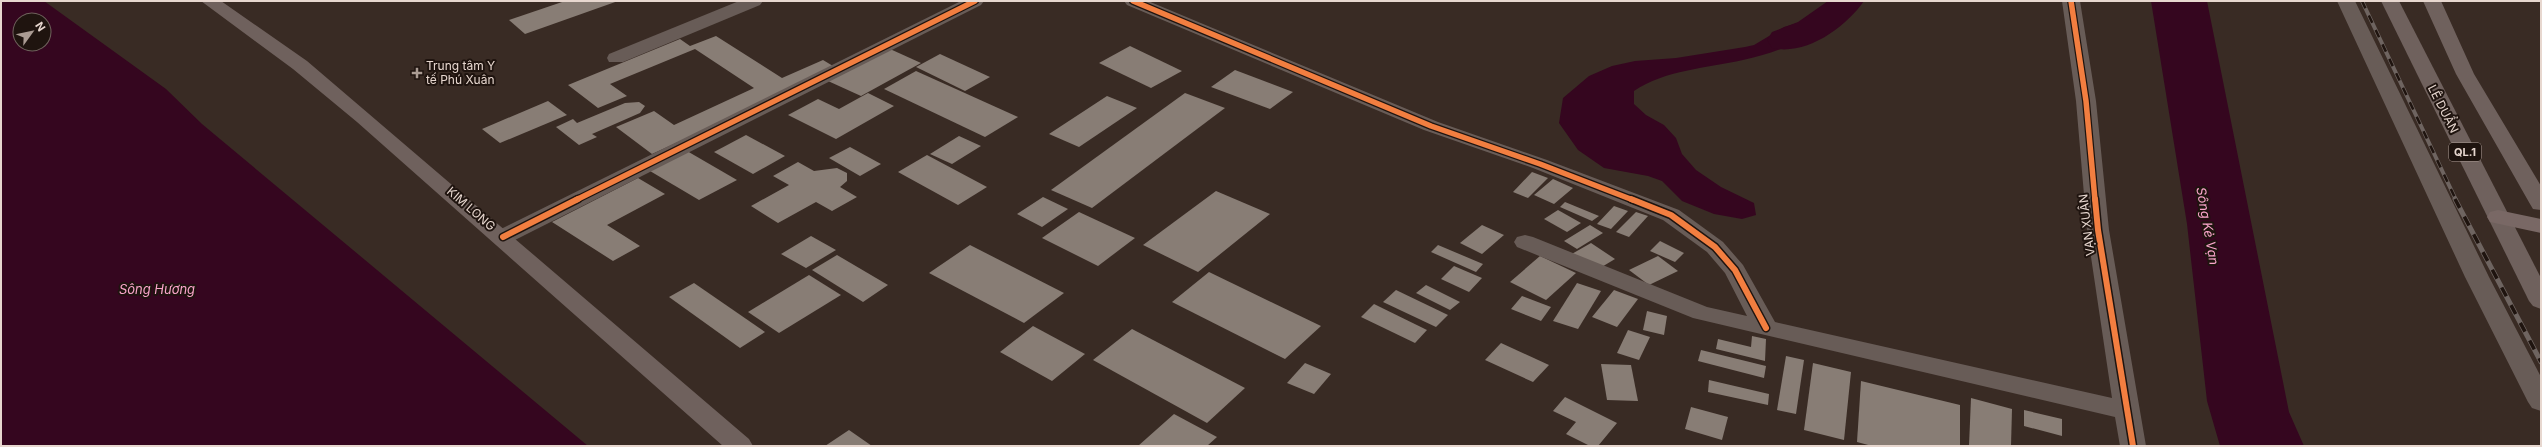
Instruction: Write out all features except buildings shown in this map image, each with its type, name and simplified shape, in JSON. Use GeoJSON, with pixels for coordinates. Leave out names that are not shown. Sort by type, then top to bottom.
{"type":"FeatureCollection","features":[{"type":"Feature","properties":{"kind":"highway"},"geometry":{"type":"LineString","coordinates":[[2498,217],[2541,226]]}},
{"type":"Feature","properties":{"kind":"main road","name":"KIM LONG"},"geometry":{"type":"LineString","coordinates":[[210,1],[300,65],[503,237],[740,446]]}},
{"type":"Feature","properties":{"kind":"main road","name":"LÊ DUẨN"},"geometry":{"type":"LineString","coordinates":[[2390,1],[2410,44],[2541,301]]}},
{"type":"Feature","properties":{"kind":"main road"},"geometry":{"type":"LineString","coordinates":[[2432,1],[2465,74],[2541,204]]}},
{"type":"Feature","properties":{"kind":"street"},"geometry":{"type":"LineString","coordinates":[[616,58],[754,1]]}},
{"type":"Feature","properties":{"kind":"street"},"geometry":{"type":"LineString","coordinates":[[503,237],[975,1]]}},
{"type":"Feature","properties":{"kind":"street"},"geometry":{"type":"LineString","coordinates":[[1133,1],[1431,126],[1608,190],[1671,215],[1715,247],[1735,270],[1766,328]]}},
{"type":"Feature","properties":{"kind":"street","name":"VẠN XUÂN"},"geometry":{"type":"LineString","coordinates":[[2071,1],[2086,101],[2098,230],[2125,410],[2133,446]]}},
{"type":"Feature","properties":{"kind":"street"},"geometry":{"type":"LineString","coordinates":[[2346,1],[2477,277],[2541,402]]}},
{"type":"Feature","properties":{"kind":"street"},"geometry":{"type":"LineString","coordinates":[[1524,242],[1701,313],[2125,410]]}},
{"type":"Feature","properties":{"kind":"water","name":"Sông Hương"},"geometry":{"type":"Polygon","coordinates":[[[1,1],[44,1],[166,89],[202,124],[588,446],[1,446],[1,1]]]}},
{"type":"Feature","properties":{"kind":"water","name":"Sông Kẻ Vạn"},"geometry":{"type":"Polygon","coordinates":[[[2151,1],[2207,1],[2289,412],[2304,446],[2220,446],[2207,401],[2187,224],[2151,1]]]}},
{"type":"Feature","properties":{"kind":"water"},"geometry":{"type":"Polygon","coordinates":[[[1838,11],[1834,25],[1826,31],[1812,37],[1757,57],[1659,78],[1634,91],[1634,104],[1646,115],[1664,125],[1676,138],[1682,154],[1696,170],[1721,187],[1754,203],[1756,215],[1742,219],[1714,214],[1682,201],[1662,181],[1648,176],[1604,168],[1578,150],[1559,123],[1563,98],[1589,76],[1612,66],[1635,61],[1676,58],[1754,45],[1784,27],[1838,11]]]}},
{"type":"Feature","properties":{"kind":"waterway"},"geometry":{"type":"LineString","coordinates":[[1785,40],[1803,34],[1827,20],[1847,1]]}},
{"type":"Feature","properties":{"kind":"railway"},"geometry":{"type":"LineString","coordinates":[[2362,1],[2456,200]]}},
{"type":"Feature","properties":{"kind":"railway"},"geometry":{"type":"LineString","coordinates":[[2455,199],[2541,362]]}},
{"type":"Feature","properties":{"kind":"cycle path"},"geometry":{"type":"LineString","coordinates":[[503,237],[975,1]]}},
{"type":"Feature","properties":{"kind":"cycle path"},"geometry":{"type":"LineString","coordinates":[[1133,1],[1431,126],[1540,164],[1671,215],[1715,247],[1735,270],[1766,328]]}},
{"type":"Feature","properties":{"kind":"cycle path"},"geometry":{"type":"LineString","coordinates":[[2071,1],[2086,101],[2098,230],[2133,446]]}},
{"type":"Feature","properties":{"kind":"place","name":"Trung tâm Y tế Phú Xuân"},"geometry":{"type":"Point","coordinates":[417,73]}}]}
